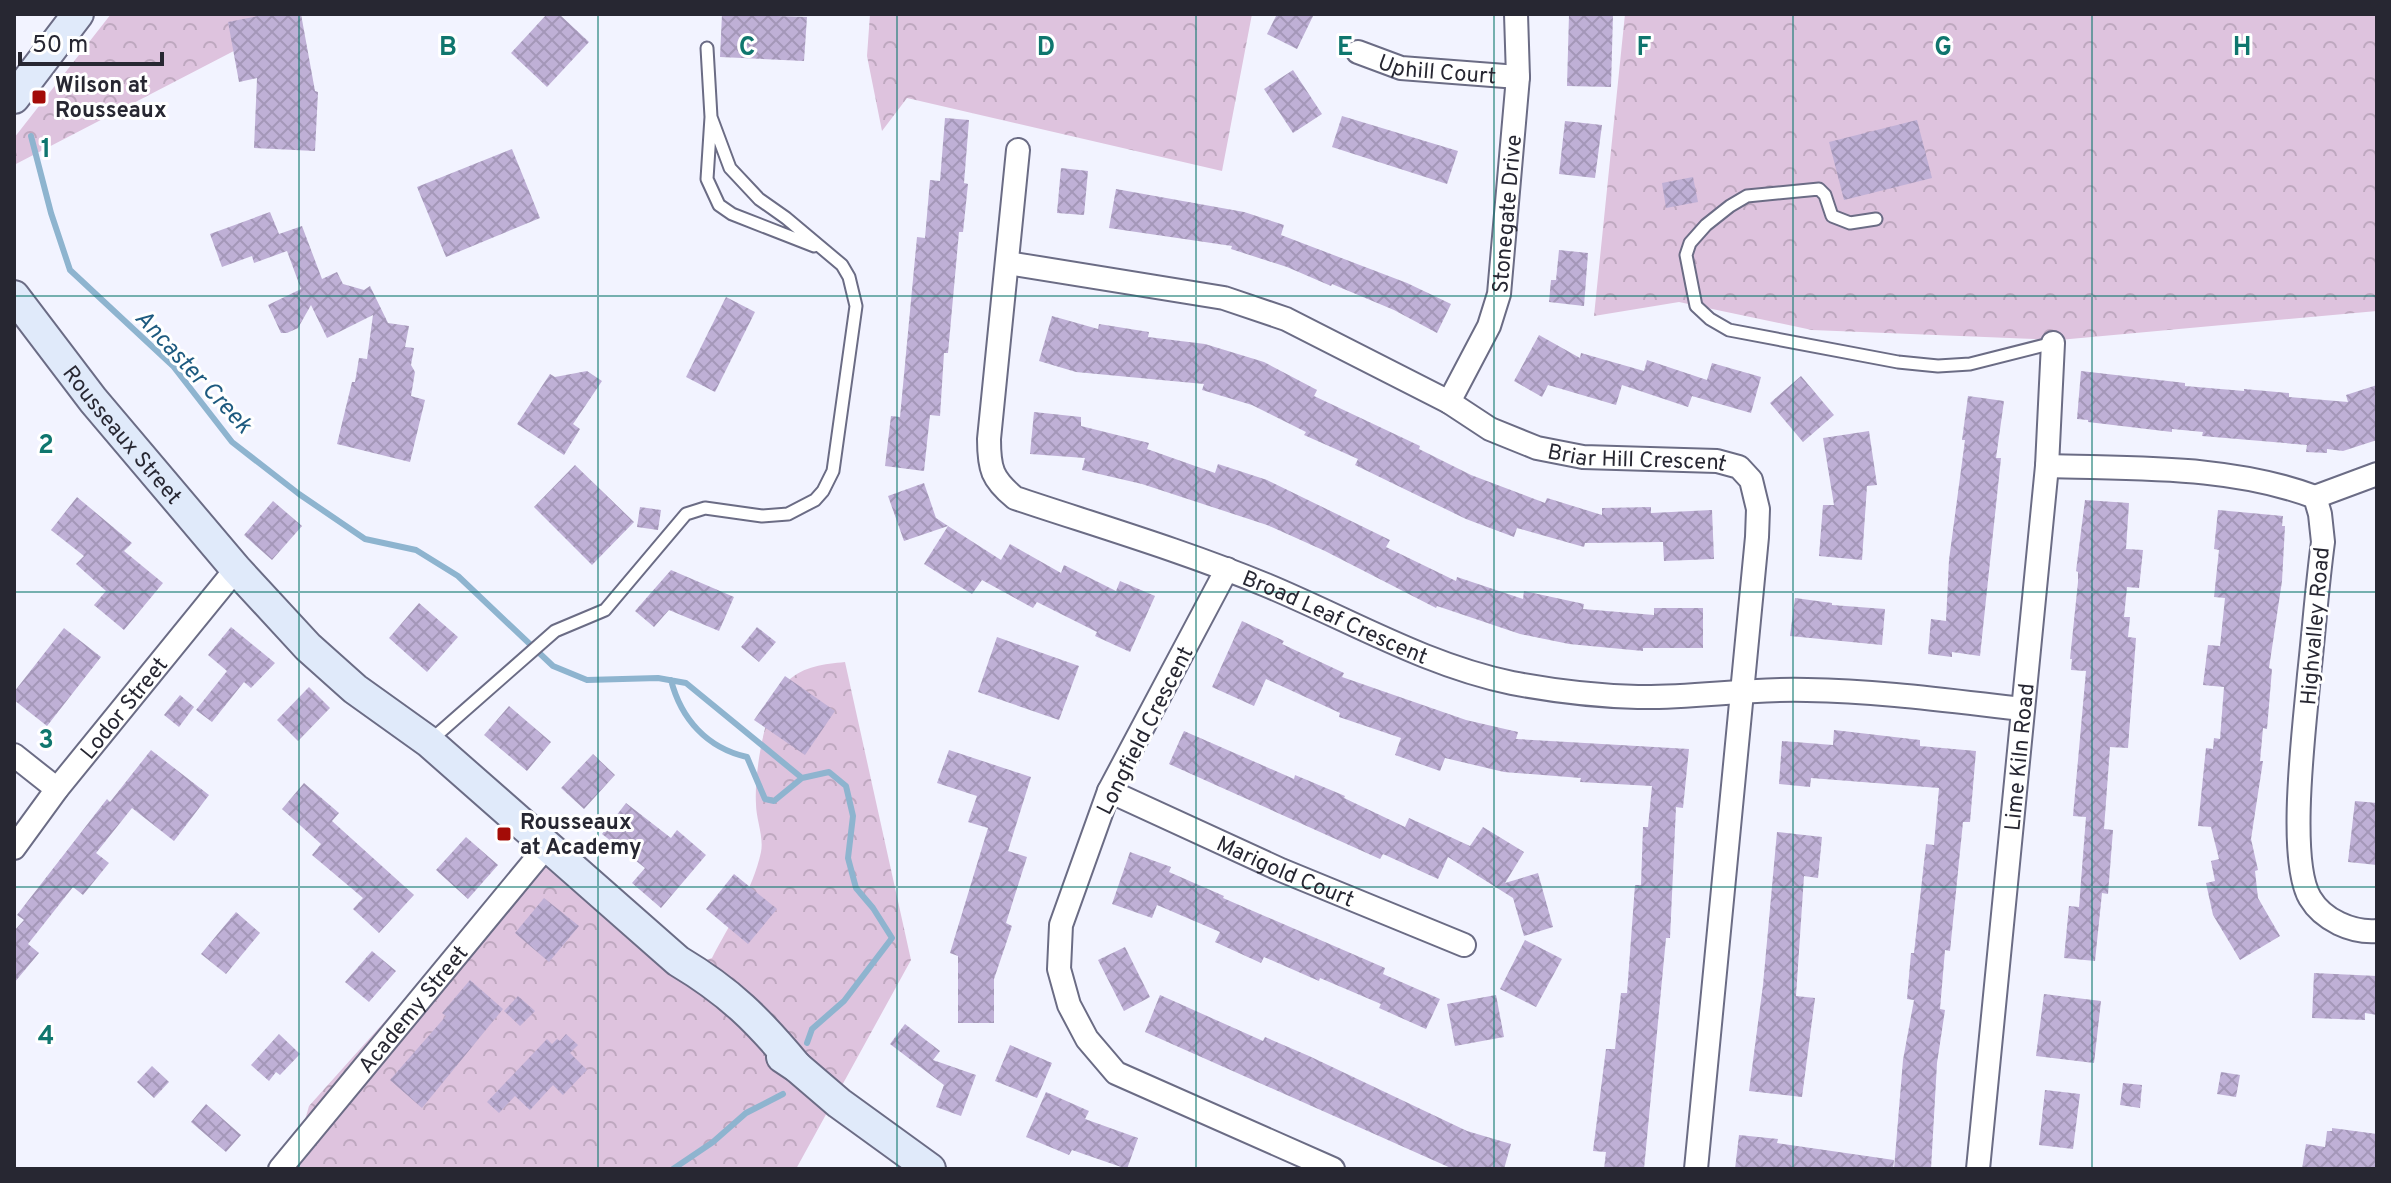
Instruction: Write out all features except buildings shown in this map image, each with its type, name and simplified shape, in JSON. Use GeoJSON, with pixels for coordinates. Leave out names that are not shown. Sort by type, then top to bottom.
{"type":"FeatureCollection","features":[{"type":"Feature","properties":{"kind":"main road"},"geometry":{"type":"LineString","coordinates":[[14,98],[74,20]]}},
{"type":"Feature","properties":{"kind":"main road","name":"Rousseaux Street"},"geometry":{"type":"LineString","coordinates":[[14,296],[93,400],[236,569],[320,658],[355,689],[429,742],[678,961],[702,994],[726,1018],[752,1039],[797,1067],[839,1103],[930,1169]]}},
{"type":"Feature","properties":{"kind":"street","name":"Stonegate Drive"},"geometry":{"type":"LineString","coordinates":[[1449,402],[1489,326],[1499,294],[1511,186],[1518,77],[1516,14]]}},
{"type":"Feature","properties":{"kind":"street","name":"Uphill Court"},"geometry":{"type":"LineString","coordinates":[[1358,52],[1401,68],[1518,77]]}},
{"type":"Feature","properties":{"kind":"street","name":"Broad Leaf Crescent"},"geometry":{"type":"LineString","coordinates":[[1018,150],[989,439],[989,463],[997,483],[1015,498],[1122,531],[1227,569],[1438,662],[1509,682],[1573,694],[1641,697],[1744,690],[1807,690],[1882,694],[2023,709]]}},
{"type":"Feature","properties":{"kind":"street","name":"Briar Hill Crescent"},"geometry":{"type":"LineString","coordinates":[[1008,263],[1224,298],[1286,319],[1449,402],[1490,429],[1537,448],[1583,457],[1717,461],[1739,467],[1751,480],[1758,509],[1744,690],[1696,1169]]}},
{"type":"Feature","properties":{"kind":"street","name":"Lime Kiln Road"},"geometry":{"type":"LineString","coordinates":[[1978,1169],[2047,466],[2053,343]]}},
{"type":"Feature","properties":{"kind":"street"},"geometry":{"type":"LineString","coordinates":[[2047,466],[2199,472],[2278,485],[2315,497],[2377,474]]}},
{"type":"Feature","properties":{"kind":"street","name":"Highvalley Road"},"geometry":{"type":"LineString","coordinates":[[2315,497],[2323,542],[2301,770],[2299,846],[2303,876],[2309,897],[2328,920],[2365,932],[2377,931]]}},
{"type":"Feature","properties":{"kind":"street","name":"Lodor Street"},"geometry":{"type":"LineString","coordinates":[[14,848],[57,789],[236,569]]}},
{"type":"Feature","properties":{"kind":"street","name":"Longfield Crescent"},"geometry":{"type":"LineString","coordinates":[[1227,569],[1109,791],[1061,925],[1059,969],[1069,1005],[1087,1039],[1116,1073],[1333,1169]]}},
{"type":"Feature","properties":{"kind":"street"},"geometry":{"type":"LineString","coordinates":[[14,755],[57,789]]}},
{"type":"Feature","properties":{"kind":"street","name":"Marigold Court"},"geometry":{"type":"LineString","coordinates":[[1109,791],[1281,870],[1464,945]]}},
{"type":"Feature","properties":{"kind":"street","name":"Academy Street"},"geometry":{"type":"LineString","coordinates":[[280,1169],[546,847]]}},
{"type":"Feature","properties":{"kind":"lane"},"geometry":{"type":"LineString","coordinates":[[707,48],[711,117],[707,179],[719,205],[732,214],[822,249]]}},
{"type":"Feature","properties":{"kind":"lane"},"geometry":{"type":"LineString","coordinates":[[429,742],[555,631],[605,610],[686,514],[705,508],[762,516],[788,514],[815,500],[833,471],[856,306],[849,277],[842,265],[759,199],[730,168],[711,117]]}},
{"type":"Feature","properties":{"kind":"lane"},"geometry":{"type":"LineString","coordinates":[[1876,219],[1850,223],[1832,216],[1825,195],[1819,189],[1747,196],[1718,215],[1690,243],[1686,255],[1696,306],[1729,330],[1898,362],[1938,366],[1970,364],[2053,343]]}},
{"type":"Feature","properties":{"kind":"green space"},"geometry":{"type":"Polygon","coordinates":[[[111,14],[305,14],[14,165],[14,138],[111,14]]]}},
{"type":"Feature","properties":{"kind":"green space"},"geometry":{"type":"Polygon","coordinates":[[[870,14],[1252,14],[1222,171],[907,98],[882,131],[867,56],[870,14]]]}},
{"type":"Feature","properties":{"kind":"green space"},"geometry":{"type":"Polygon","coordinates":[[[1625,14],[2377,14],[2377,311],[2059,340],[1812,330],[1679,302],[1594,316],[1625,14]]]}},
{"type":"Feature","properties":{"kind":"green space"},"geometry":{"type":"Polygon","coordinates":[[[845,662],[911,960],[796,1169],[291,1169],[309,1106],[549,838],[695,964],[712,958],[746,894],[761,852],[756,804],[757,775],[773,704],[788,681],[801,672],[845,662]]]}},
{"type":"Feature","properties":{"kind":"waterway","name":"Ancaster Creek"},"geometry":{"type":"LineString","coordinates":[[31,136],[70,270],[173,366],[232,442],[299,494],[365,539],[416,550],[458,576],[553,666],[587,680],[658,678],[686,683],[802,778],[829,772],[846,786],[853,816],[848,858],[856,888],[892,938],[844,1001],[812,1029],[807,1043]]}},
{"type":"Feature","properties":{"kind":"waterway"},"geometry":{"type":"LineString","coordinates":[[671,680],[681,707],[698,730],[720,747],[747,757],[765,799],[774,801],[802,778]]}},
{"type":"Feature","properties":{"kind":"waterway","name":"Ancaster Creek"},"geometry":{"type":"LineString","coordinates":[[673,1169],[713,1142],[746,1113],[783,1094]]}},
{"type":"Feature","properties":{"kind":"place","name":"Wilson at Rousseaux"},"geometry":{"type":"Point","coordinates":[39,97]}},
{"type":"Feature","properties":{"kind":"place","name":"Rousseaux at Academy"},"geometry":{"type":"Point","coordinates":[504,834]}}]}
